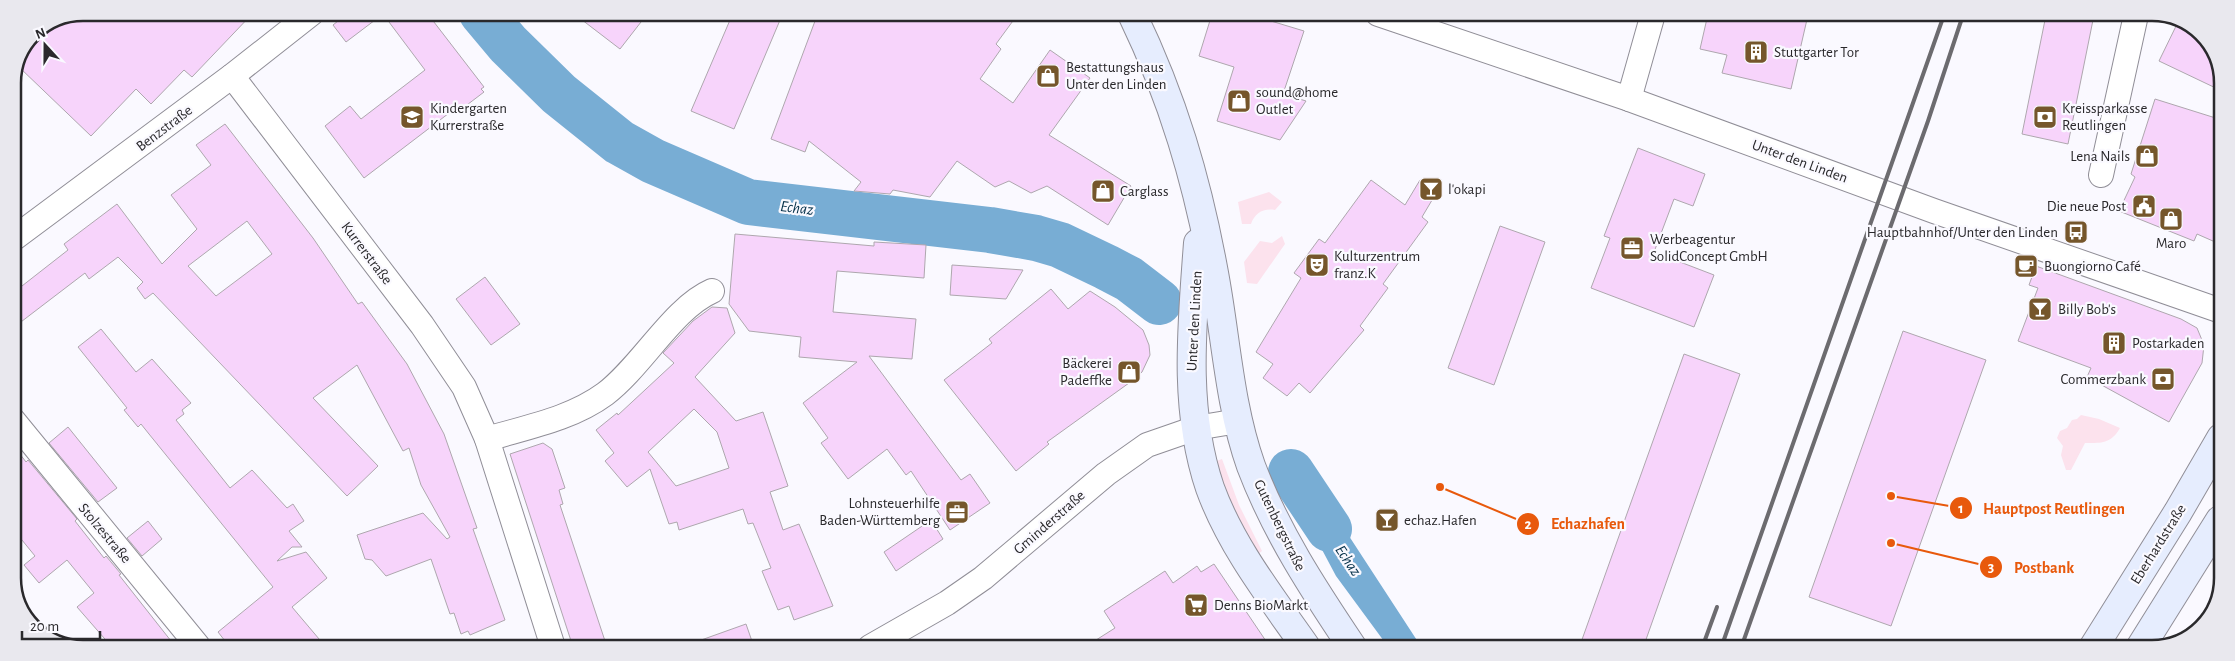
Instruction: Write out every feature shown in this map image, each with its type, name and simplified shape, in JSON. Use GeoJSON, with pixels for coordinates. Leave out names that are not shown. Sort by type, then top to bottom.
{"type":"FeatureCollection","features":[{"type":"Feature","properties":{"kind":"main road","name":"Unter den Linden"},"geometry":{"type":"LineString","coordinates":[[1135,21],[1159,72],[1182,135],[1213,271],[1238,421]]}},
{"type":"Feature","properties":{"kind":"main road","name":"Unter den Linden"},"geometry":{"type":"LineString","coordinates":[[1196,428],[1192,400],[1192,331],[1201,214]]}},
{"type":"Feature","properties":{"kind":"main road","name":"Gutenbergstraße"},"geometry":{"type":"LineString","coordinates":[[1238,421],[1252,466],[1280,532],[1316,594],[1347,640]]}},
{"type":"Feature","properties":{"kind":"main road"},"geometry":{"type":"LineString","coordinates":[[1196,428],[1210,488],[1235,541],[1301,640]]}},
{"type":"Feature","properties":{"kind":"main road","name":"Eberhardstraße"},"geometry":{"type":"LineString","coordinates":[[2098,640],[2214,450]]}},
{"type":"Feature","properties":{"kind":"main road"},"geometry":{"type":"LineString","coordinates":[[2145,640],[2214,530]]}},
{"type":"Feature","properties":{"kind":"street","name":"Benzstraße"},"geometry":{"type":"LineString","coordinates":[[21,232],[232,76],[302,21]]}},
{"type":"Feature","properties":{"kind":"street","name":"Unter den Linden"},"geometry":{"type":"LineString","coordinates":[[1399,21],[1629,99],[1934,211],[2214,309]]}},
{"type":"Feature","properties":{"kind":"street"},"geometry":{"type":"LineString","coordinates":[[1629,99],[1651,21]]}},
{"type":"Feature","properties":{"kind":"street"},"geometry":{"type":"LineString","coordinates":[[2101,174],[2135,21]]}},
{"type":"Feature","properties":{"kind":"street","name":"Kurrerstraße"},"geometry":{"type":"LineString","coordinates":[[232,76],[427,333],[464,387],[487,439],[551,640]]}},
{"type":"Feature","properties":{"kind":"street"},"geometry":{"type":"LineString","coordinates":[[487,439],[565,415],[593,401],[625,376],[687,307],[701,296],[712,291]]}},
{"type":"Feature","properties":{"kind":"street","name":"Gminderstraße"},"geometry":{"type":"LineString","coordinates":[[882,640],[939,607],[983,578],[1106,474],[1147,445],[1196,428],[1238,421]]}},
{"type":"Feature","properties":{"kind":"street","name":"Stolzestraße"},"geometry":{"type":"LineString","coordinates":[[21,430],[193,640]]}},
{"type":"Feature","properties":{"kind":"shaded area"},"geometry":{"type":"Polygon","coordinates":[[[1269,192],[1282,202],[1275,210],[1260,212],[1251,224],[1242,224],[1238,202],[1269,192]]]}},
{"type":"Feature","properties":{"kind":"shaded area"},"geometry":{"type":"Polygon","coordinates":[[[1282,236],[1285,244],[1257,284],[1247,283],[1244,262],[1260,241],[1272,243],[1282,236]]]}},
{"type":"Feature","properties":{"kind":"shaded area"},"geometry":{"type":"Polygon","coordinates":[[[2081,415],[2099,419],[2120,428],[2113,437],[2105,442],[2085,443],[2071,470],[2066,470],[2061,455],[2063,446],[2057,438],[2060,431],[2067,428],[2072,420],[2077,419],[2081,415]]]}},
{"type":"Feature","properties":{"kind":"shaded area"},"geometry":{"type":"Polygon","coordinates":[[[1222,459],[1239,505],[1262,551],[1258,554],[1242,530],[1211,463],[1222,459]]]}},
{"type":"Feature","properties":{"kind":"water"},"geometry":{"type":"Polygon","coordinates":[[[1310,465],[1332,510],[1417,640],[1383,640],[1336,576],[1285,480],[1310,465]]]}},
{"type":"Feature","properties":{"kind":"building"},"geometry":{"type":"Polygon","coordinates":[[[245,21],[192,77],[184,70],[151,104],[136,89],[91,136],[22,70],[26,59],[39,39],[59,26],[71,22],[245,21]]]}},
{"type":"Feature","properties":{"kind":"building"},"geometry":{"type":"Polygon","coordinates":[[[338,21],[374,21],[346,42],[333,25],[338,21]]]}},
{"type":"Feature","properties":{"kind":"building"},"geometry":{"type":"Polygon","coordinates":[[[388,21],[433,21],[484,87],[481,89],[484,92],[459,111],[457,107],[364,178],[325,126],[350,106],[361,119],[425,70],[388,21]]]}},
{"type":"Feature","properties":{"kind":"building"},"geometry":{"type":"Polygon","coordinates":[[[583,21],[642,21],[620,49],[583,21]]]}},
{"type":"Feature","properties":{"kind":"building"},"geometry":{"type":"Polygon","coordinates":[[[730,21],[780,21],[734,129],[691,111],[730,21]]]}},
{"type":"Feature","properties":{"kind":"building"},"geometry":{"type":"Polygon","coordinates":[[[815,21],[1013,21],[996,44],[1001,49],[980,79],[1013,103],[1050,50],[1090,78],[1049,135],[1131,186],[1108,225],[1047,186],[1031,193],[1009,181],[995,187],[957,161],[930,197],[893,190],[890,194],[854,191],[861,182],[809,141],[805,152],[771,139],[815,21]]]}},
{"type":"Feature","properties":{"kind":"building"},"geometry":{"type":"Polygon","coordinates":[[[1210,21],[1271,21],[1304,31],[1283,94],[1306,101],[1280,140],[1217,121],[1234,67],[1199,56],[1210,21]]]}},
{"type":"Feature","properties":{"kind":"building","name":"Stuttgarter Tor"},"geometry":{"type":"Polygon","coordinates":[[[1706,21],[1807,21],[1791,89],[1722,73],[1727,55],[1700,49],[1706,21]]]}},
{"type":"Feature","properties":{"kind":"building"},"geometry":{"type":"Polygon","coordinates":[[[2045,21],[2093,21],[2068,144],[2022,134],[2045,21]]]}},
{"type":"Feature","properties":{"kind":"building"},"geometry":{"type":"Polygon","coordinates":[[[2176,26],[2193,37],[2205,52],[2213,71],[2214,87],[2159,61],[2176,26]]]}},
{"type":"Feature","properties":{"kind":"building"},"geometry":{"type":"Polygon","coordinates":[[[2155,99],[2214,117],[2214,241],[2197,234],[2194,241],[2119,211],[2135,177],[2131,174],[2155,99]]]}},
{"type":"Feature","properties":{"kind":"building"},"geometry":{"type":"Polygon","coordinates":[[[225,124],[313,238],[358,304],[362,302],[407,364],[444,434],[477,528],[473,529],[505,620],[470,635],[468,631],[461,634],[454,613],[450,614],[431,559],[386,576],[372,560],[365,559],[357,535],[423,513],[447,539],[450,537],[421,485],[409,448],[403,451],[357,365],[313,398],[378,466],[347,496],[153,293],[145,299],[137,288],[143,282],[118,257],[89,279],[85,273],[21,322],[21,287],[68,250],[64,244],[117,204],[162,264],[197,229],[171,195],[211,165],[196,145],[225,124]],[[247,221],[188,266],[216,296],[272,254],[247,221]]]}},
{"type":"Feature","properties":{"kind":"building"},"geometry":{"type":"Polygon","coordinates":[[[1638,148],[1705,174],[1693,206],[1674,199],[1654,252],[1714,275],[1694,327],[1591,288],[1610,238],[1604,236],[1638,148]]]}},
{"type":"Feature","properties":{"kind":"building"},"geometry":{"type":"Polygon","coordinates":[[[1371,180],[1405,205],[1420,180],[1438,190],[1422,217],[1428,222],[1383,284],[1388,288],[1360,326],[1364,330],[1310,393],[1299,383],[1287,396],[1263,378],[1273,364],[1256,352],[1301,278],[1294,273],[1319,239],[1325,243],[1371,180]]]}},
{"type":"Feature","properties":{"kind":"building"},"geometry":{"type":"Polygon","coordinates":[[[1500,226],[1545,242],[1494,385],[1448,368],[1500,226]]]}},
{"type":"Feature","properties":{"kind":"building"},"geometry":{"type":"Polygon","coordinates":[[[735,234],[874,246],[874,242],[926,245],[924,278],[837,271],[833,312],[916,319],[912,359],[869,356],[961,480],[970,474],[990,503],[950,530],[911,471],[906,475],[887,449],[848,479],[821,443],[828,438],[803,403],[857,362],[799,357],[801,337],[749,331],[729,304],[735,234]]]}},
{"type":"Feature","properties":{"kind":"building"},"geometry":{"type":"Polygon","coordinates":[[[952,265],[1023,270],[1006,299],[950,295],[952,265]]]}},
{"type":"Feature","properties":{"kind":"building","name":"Postarkaden"},"geometry":{"type":"Polygon","coordinates":[[[2036,266],[2181,319],[2197,328],[2204,345],[2202,363],[2169,422],[2087,377],[2091,368],[2018,341],[2038,288],[2029,285],[2036,266]]]}},
{"type":"Feature","properties":{"kind":"building"},"geometry":{"type":"Polygon","coordinates":[[[485,277],[520,324],[491,345],[456,299],[485,277]]]}},
{"type":"Feature","properties":{"kind":"building"},"geometry":{"type":"Polygon","coordinates":[[[1051,289],[1068,309],[1090,291],[1115,307],[1143,330],[1149,345],[1150,355],[1142,372],[1047,442],[1049,444],[1016,471],[944,380],[992,343],[989,339],[1051,289]]]}},
{"type":"Feature","properties":{"kind":"building"},"geometry":{"type":"Polygon","coordinates":[[[712,307],[727,308],[735,333],[695,377],[736,421],[763,412],[788,486],[770,492],[783,530],[799,524],[833,606],[794,620],[789,606],[778,610],[762,571],[771,568],[753,523],[748,524],[743,509],[679,530],[677,522],[669,524],[650,469],[627,487],[605,461],[614,453],[596,430],[617,413],[618,415],[674,363],[663,353],[693,321],[712,307]],[[694,409],[648,452],[676,486],[729,468],[717,432],[694,409]]]}},
{"type":"Feature","properties":{"kind":"building"},"geometry":{"type":"Polygon","coordinates":[[[101,329],[136,372],[152,359],[191,403],[182,410],[184,414],[176,420],[230,488],[252,470],[287,508],[293,504],[304,521],[289,531],[302,547],[292,547],[277,561],[306,552],[327,578],[292,607],[320,640],[224,640],[218,632],[273,587],[141,424],[138,427],[124,410],[127,408],[78,347],[101,329]]]}},
{"type":"Feature","properties":{"kind":"building"},"geometry":{"type":"Polygon","coordinates":[[[1903,331],[1986,360],[1891,626],[1809,597],[1903,331]]]}},
{"type":"Feature","properties":{"kind":"building"},"geometry":{"type":"Polygon","coordinates":[[[1684,354],[1740,374],[1646,640],[1582,640],[1684,354]]]}},
{"type":"Feature","properties":{"kind":"building"},"geometry":{"type":"Polygon","coordinates":[[[68,427],[117,488],[98,502],[49,443],[68,427]]]}},
{"type":"Feature","properties":{"kind":"building"},"geometry":{"type":"Polygon","coordinates":[[[543,443],[552,449],[565,488],[559,490],[563,504],[560,505],[605,640],[571,640],[510,454],[543,443]]]}},
{"type":"Feature","properties":{"kind":"building"},"geometry":{"type":"Polygon","coordinates":[[[21,455],[26,462],[28,460],[77,519],[75,521],[104,558],[106,556],[121,574],[119,575],[170,640],[106,640],[77,607],[94,593],[67,560],[39,583],[24,565],[35,556],[21,539],[21,455]]]}},
{"type":"Feature","properties":{"kind":"building"},"geometry":{"type":"Polygon","coordinates":[[[931,520],[943,539],[896,571],[884,552],[931,520]]]}},
{"type":"Feature","properties":{"kind":"building"},"geometry":{"type":"Polygon","coordinates":[[[148,521],[162,539],[142,556],[127,538],[148,521]]]}},
{"type":"Feature","properties":{"kind":"building","name":"Denns BioMarkt"},"geometry":{"type":"Polygon","coordinates":[[[1214,564],[1265,640],[1096,640],[1115,628],[1104,611],[1165,571],[1173,583],[1197,566],[1201,572],[1214,564]]]}},
{"type":"Feature","properties":{"kind":"building"},"geometry":{"type":"Polygon","coordinates":[[[746,624],[752,640],[701,640],[746,624]]]}},
{"type":"Feature","properties":{"kind":"waterway","name":"Echaz"},"geometry":{"type":"LineString","coordinates":[[489,21],[508,44],[559,94],[619,142],[653,161],[748,202],[990,230],[1036,238],[1060,245],[1106,267],[1129,279],[1159,302]]}},
{"type":"Feature","properties":{"kind":"waterway","name":"Echaz"},"geometry":{"type":"LineString","coordinates":[[1291,472],[1329,529]]}},
{"type":"Feature","properties":{"kind":"railway"},"geometry":{"type":"LineString","coordinates":[[1724,640],[1942,21]]}},
{"type":"Feature","properties":{"kind":"railway"},"geometry":{"type":"LineString","coordinates":[[1744,640],[1928,121],[1961,21]]}},
{"type":"Feature","properties":{"kind":"railway"},"geometry":{"type":"LineString","coordinates":[[1705,640],[1717,607]]}},
{"type":"Feature","properties":{"kind":"place","name":"Stuttgarter Tor"},"geometry":{"type":"Point","coordinates":[1756,52]}},
{"type":"Feature","properties":{"kind":"place","name":"Bestattungshaus Unter den Linden"},"geometry":{"type":"Point","coordinates":[1048,76]}},
{"type":"Feature","properties":{"kind":"place","name":"sound@home Outlet"},"geometry":{"type":"Point","coordinates":[1239,101]}},
{"type":"Feature","properties":{"kind":"place","name":"Kindergarten Kurrerstraße"},"geometry":{"type":"Point","coordinates":[412,117]}},
{"type":"Feature","properties":{"kind":"place","name":"Kreissparkasse Reutlingen"},"geometry":{"type":"Point","coordinates":[2045,117]}},
{"type":"Feature","properties":{"kind":"place","name":"Lena Nails"},"geometry":{"type":"Point","coordinates":[2147,156]}},
{"type":"Feature","properties":{"kind":"place","name":"l'okapi"},"geometry":{"type":"Point","coordinates":[1431,189]}},
{"type":"Feature","properties":{"kind":"place","name":"Carglass"},"geometry":{"type":"Point","coordinates":[1103,191]}},
{"type":"Feature","properties":{"kind":"place","name":"Die neue Post"},"geometry":{"type":"Point","coordinates":[2144,206]}},
{"type":"Feature","properties":{"kind":"place","name":"Maro"},"geometry":{"type":"Point","coordinates":[2171,219]}},
{"type":"Feature","properties":{"kind":"place","name":"Hauptbahnhof/Unter den Linden"},"geometry":{"type":"Point","coordinates":[2076,232]}},
{"type":"Feature","properties":{"kind":"place","name":"Werbeagentur SolidConcept GmbH"},"geometry":{"type":"Point","coordinates":[1632,248]}},
{"type":"Feature","properties":{"kind":"place","name":"Kulturzentrum franz.K"},"geometry":{"type":"Point","coordinates":[1317,265]}},
{"type":"Feature","properties":{"kind":"place","name":"Buongiorno Café"},"geometry":{"type":"Point","coordinates":[2026,266]}},
{"type":"Feature","properties":{"kind":"place","name":"Billy Bob's"},"geometry":{"type":"Point","coordinates":[2040,309]}},
{"type":"Feature","properties":{"kind":"place","name":"Postarkaden"},"geometry":{"type":"Point","coordinates":[2114,343]}},
{"type":"Feature","properties":{"kind":"place","name":"Bäckerei Padeffke"},"geometry":{"type":"Point","coordinates":[1129,372]}},
{"type":"Feature","properties":{"kind":"place","name":"Commerzbank"},"geometry":{"type":"Point","coordinates":[2163,379]}},
{"type":"Feature","properties":{"kind":"place","name":"Echazhafen"},"geometry":{"type":"Point","coordinates":[1440,487]}},
{"type":"Feature","properties":{"kind":"place","name":"Hauptpost Reutlingen"},"geometry":{"type":"Point","coordinates":[1891,496]}},
{"type":"Feature","properties":{"kind":"place","name":"Lohnsteuerhilfe Baden-Württemberg"},"geometry":{"type":"Point","coordinates":[957,512]}},
{"type":"Feature","properties":{"kind":"place","name":"echaz.Hafen"},"geometry":{"type":"Point","coordinates":[1387,520]}},
{"type":"Feature","properties":{"kind":"place","name":"Postbank"},"geometry":{"type":"Point","coordinates":[1891,543]}},
{"type":"Feature","properties":{"kind":"place","name":"Denns BioMarkt"},"geometry":{"type":"Point","coordinates":[1196,605]}}]}
